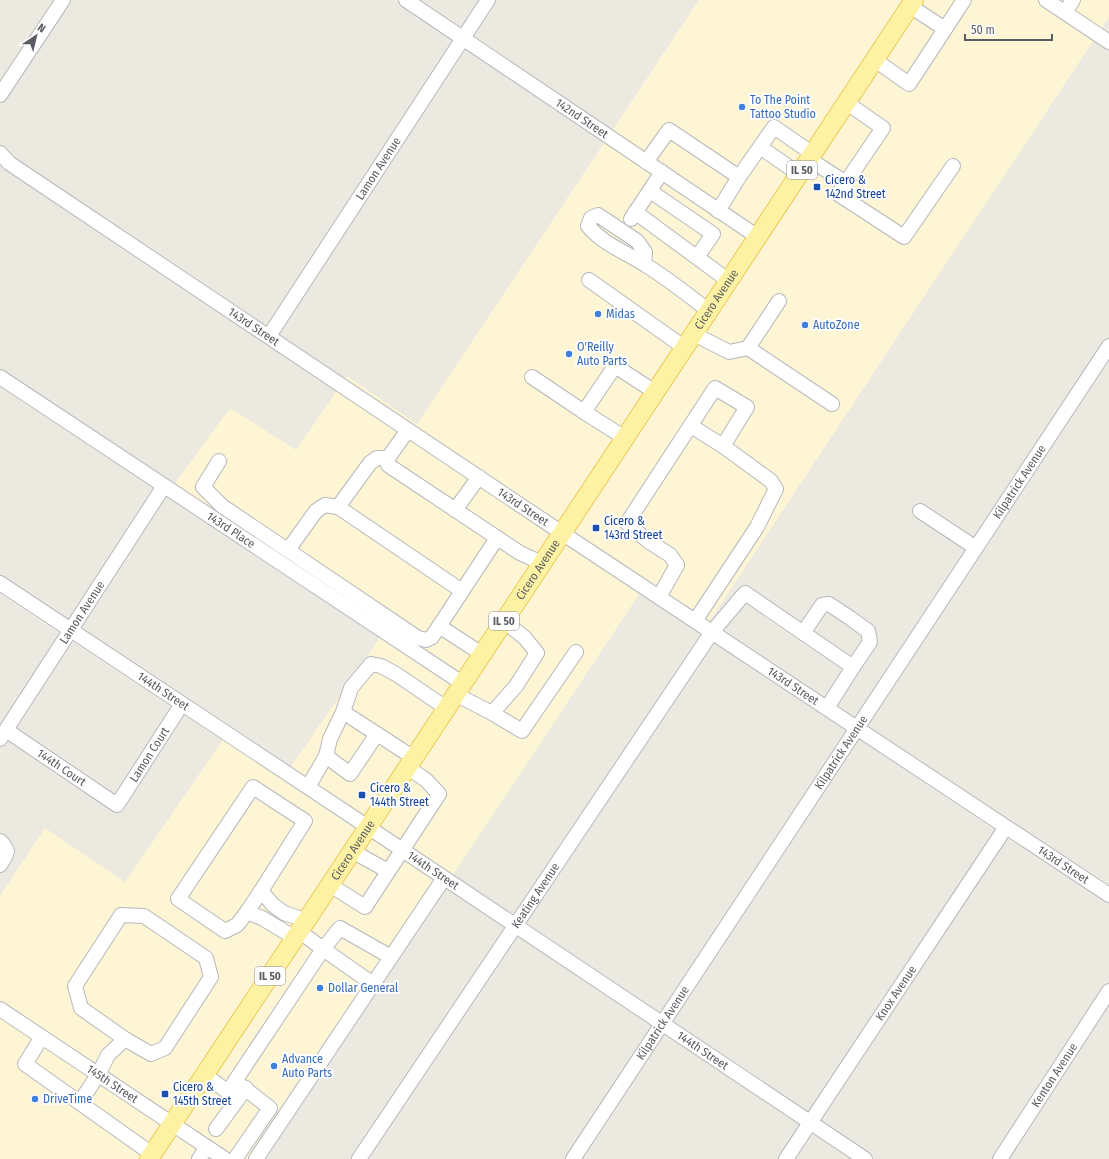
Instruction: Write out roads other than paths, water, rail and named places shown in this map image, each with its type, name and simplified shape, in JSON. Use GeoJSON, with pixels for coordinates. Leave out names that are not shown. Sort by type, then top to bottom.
{"type":"FeatureCollection","features":[{"type":"Feature","properties":{"kind":"main road","name":"Cicero Avenue"},"geometry":{"type":"LineString","coordinates":[[151,1156],[912,3]]}},
{"type":"Feature","properties":{"kind":"street"},"geometry":{"type":"LineString","coordinates":[[0,95],[63,0]]}},
{"type":"Feature","properties":{"kind":"street","name":"142nd Street"},"geometry":{"type":"LineString","coordinates":[[406,0],[758,237]]}},
{"type":"Feature","properties":{"kind":"street","name":"Lamon Avenue"},"geometry":{"type":"LineString","coordinates":[[269,336],[488,0]]}},
{"type":"Feature","properties":{"kind":"street"},"geometry":{"type":"LineString","coordinates":[[875,60],[909,84],[964,0]]}},
{"type":"Feature","properties":{"kind":"street"},"geometry":{"type":"LineString","coordinates":[[1046,0],[1109,42]]}},
{"type":"Feature","properties":{"kind":"street"},"geometry":{"type":"LineString","coordinates":[[1065,12],[1073,0]]}},
{"type":"Feature","properties":{"kind":"street"},"geometry":{"type":"LineString","coordinates":[[912,3],[945,29]]}},
{"type":"Feature","properties":{"kind":"street"},"geometry":{"type":"LineString","coordinates":[[847,103],[883,128],[838,194],[904,237],[953,166]]}},
{"type":"Feature","properties":{"kind":"street"},"geometry":{"type":"LineString","coordinates":[[718,211],[739,177],[774,127],[846,183]]}},
{"type":"Feature","properties":{"kind":"street"},"geometry":{"type":"LineString","coordinates":[[646,162],[669,130],[739,177]]}},
{"type":"Feature","properties":{"kind":"street"},"geometry":{"type":"LineString","coordinates":[[760,147],[799,174]]}},
{"type":"Feature","properties":{"kind":"street","name":"143rd Street"},"geometry":{"type":"LineString","coordinates":[[0,153],[9,163],[562,533],[1109,896]]}},
{"type":"Feature","properties":{"kind":"street"},"geometry":{"type":"LineString","coordinates":[[662,172],[633,216],[697,257],[729,281]]}},
{"type":"Feature","properties":{"kind":"street"},"geometry":{"type":"LineString","coordinates":[[650,191],[712,234],[697,257]]}},
{"type":"Feature","properties":{"kind":"street"},"geometry":{"type":"LineString","coordinates":[[644,264],[709,311]]}},
{"type":"Feature","properties":{"kind":"street"},"geometry":{"type":"LineString","coordinates":[[589,280],[689,341],[729,352],[748,348],[779,301]]}},
{"type":"Feature","properties":{"kind":"street","name":"Kilpatrick Avenue"},"geometry":{"type":"LineString","coordinates":[[573,1159],[1109,346]]}},
{"type":"Feature","properties":{"kind":"street"},"geometry":{"type":"LineString","coordinates":[[748,348],[832,404]]}},
{"type":"Feature","properties":{"kind":"street"},"geometry":{"type":"LineString","coordinates":[[584,412],[615,366],[655,392]]}},
{"type":"Feature","properties":{"kind":"street","name":"143rd Place"},"geometry":{"type":"LineString","coordinates":[[0,377],[164,486],[454,695]]}},
{"type":"Feature","properties":{"kind":"street"},"geometry":{"type":"LineString","coordinates":[[532,377],[625,438]]}},
{"type":"Feature","properties":{"kind":"street"},"geometry":{"type":"LineString","coordinates":[[659,597],[677,565],[670,555],[648,540],[628,523],[716,388],[747,407],[723,446]]}},
{"type":"Feature","properties":{"kind":"street"},"geometry":{"type":"LineString","coordinates":[[691,426],[723,446],[771,481],[776,489],[757,527],[695,621]]}},
{"type":"Feature","properties":{"kind":"street"},"geometry":{"type":"LineString","coordinates":[[408,430],[388,458],[388,465],[520,553],[542,563]]}},
{"type":"Feature","properties":{"kind":"street"},"geometry":{"type":"LineString","coordinates":[[338,507],[370,463],[377,458],[388,458]]}},
{"type":"Feature","properties":{"kind":"street"},"geometry":{"type":"LineString","coordinates":[[219,461],[203,487],[222,506],[418,638],[426,640],[432,637],[497,538]]}},
{"type":"Feature","properties":{"kind":"street"},"geometry":{"type":"LineString","coordinates":[[455,510],[479,477]]}},
{"type":"Feature","properties":{"kind":"street","name":"Lamon Avenue"},"geometry":{"type":"LineString","coordinates":[[3,735],[164,486]]}},
{"type":"Feature","properties":{"kind":"street"},"geometry":{"type":"LineString","coordinates":[[288,550],[316,511],[325,505],[338,507],[462,591]]}},
{"type":"Feature","properties":{"kind":"street"},"geometry":{"type":"LineString","coordinates":[[920,511],[976,548]]}},
{"type":"Feature","properties":{"kind":"street","name":"144th Street"},"geometry":{"type":"LineString","coordinates":[[0,583],[865,1159]]}},
{"type":"Feature","properties":{"kind":"street","name":"Keating Avenue"},"geometry":{"type":"LineString","coordinates":[[359,1159],[712,632],[745,593],[803,633]]}},
{"type":"Feature","properties":{"kind":"street"},"geometry":{"type":"LineString","coordinates":[[827,708],[870,642],[868,631],[829,604],[822,605],[803,633],[853,667]]}},
{"type":"Feature","properties":{"kind":"street"},"geometry":{"type":"LineString","coordinates":[[492,713],[516,686],[537,653],[525,638],[504,621]]}},
{"type":"Feature","properties":{"kind":"street"},"geometry":{"type":"LineString","coordinates":[[439,626],[482,654]]}},
{"type":"Feature","properties":{"kind":"street"},"geometry":{"type":"LineString","coordinates":[[308,787],[326,756],[330,739],[343,712],[351,688],[371,664],[381,666],[396,674],[454,695],[492,713],[522,731],[576,652]]}},
{"type":"Feature","properties":{"kind":"street","name":"Lamon Court"},"geometry":{"type":"LineString","coordinates":[[117,805],[182,704]]}},
{"type":"Feature","properties":{"kind":"street"},"geometry":{"type":"LineString","coordinates":[[330,885],[364,907],[439,794],[410,762],[377,734],[343,712]]}},
{"type":"Feature","properties":{"kind":"street"},"geometry":{"type":"LineString","coordinates":[[326,756],[350,774],[377,734]]}},
{"type":"Feature","properties":{"kind":"street","name":"144th Court"},"geometry":{"type":"LineString","coordinates":[[3,735],[117,805]]}},
{"type":"Feature","properties":{"kind":"street"},"geometry":{"type":"LineString","coordinates":[[253,787],[305,821],[247,912],[237,925],[225,931],[178,899],[253,787]]}},
{"type":"Feature","properties":{"kind":"street","name":"Knox Avenue"},"geometry":{"type":"LineString","coordinates":[[786,1159],[1006,827]]}},
{"type":"Feature","properties":{"kind":"street"},"geometry":{"type":"LineString","coordinates":[[0,841],[4,844],[7,850],[0,865]]}},
{"type":"Feature","properties":{"kind":"street"},"geometry":{"type":"LineString","coordinates":[[352,851],[388,871]]}},
{"type":"Feature","properties":{"kind":"street"},"geometry":{"type":"LineString","coordinates":[[256,1159],[444,878]]}},
{"type":"Feature","properties":{"kind":"street"},"geometry":{"type":"LineString","coordinates":[[261,891],[300,930],[323,949],[373,984]]}},
{"type":"Feature","properties":{"kind":"street"},"geometry":{"type":"LineString","coordinates":[[247,912],[300,930]]}},
{"type":"Feature","properties":{"kind":"street"},"geometry":{"type":"LineString","coordinates":[[121,915],[144,916],[206,958],[211,977],[165,1048],[151,1054],[125,1039],[81,1008],[75,986],[121,915]]}},
{"type":"Feature","properties":{"kind":"street"},"geometry":{"type":"LineString","coordinates":[[216,1129],[240,1085],[323,949],[340,928],[391,957]]}},
{"type":"Feature","properties":{"kind":"street","name":"Kenton Avenue"},"geometry":{"type":"LineString","coordinates":[[1000,1159],[1109,991]]}},
{"type":"Feature","properties":{"kind":"street","name":"145th Street"},"geometry":{"type":"LineString","coordinates":[[0,1009],[225,1159]]}},
{"type":"Feature","properties":{"kind":"street"},"geometry":{"type":"LineString","coordinates":[[42,1037],[25,1064],[80,1102],[151,1156]]}},
{"type":"Feature","properties":{"kind":"street"},"geometry":{"type":"LineString","coordinates":[[80,1102],[108,1055],[125,1039]]}},
{"type":"Feature","properties":{"kind":"street"},"geometry":{"type":"LineString","coordinates":[[204,1075],[228,1092],[240,1085]]}},
{"type":"Feature","properties":{"kind":"street"},"geometry":{"type":"LineString","coordinates":[[235,1159],[270,1108],[240,1085]]}},
{"type":"Feature","properties":{"kind":"street"},"geometry":{"type":"LineString","coordinates":[[199,1159],[207,1147]]}},
{"type":"Feature","properties":{"kind":"place","name":"To The Point Tattoo Studio"},"geometry":{"type":"Point","coordinates":[742,107]}},
{"type":"Feature","properties":{"kind":"place","name":"Cicero & 142nd Street"},"geometry":{"type":"Point","coordinates":[817,187]}},
{"type":"Feature","properties":{"kind":"place","name":"Midas"},"geometry":{"type":"Point","coordinates":[598,314]}},
{"type":"Feature","properties":{"kind":"place","name":"AutoZone"},"geometry":{"type":"Point","coordinates":[805,325]}},
{"type":"Feature","properties":{"kind":"place","name":"O'Reilly Auto Parts"},"geometry":{"type":"Point","coordinates":[569,354]}},
{"type":"Feature","properties":{"kind":"place","name":"Cicero & 143rd Street"},"geometry":{"type":"Point","coordinates":[596,528]}},
{"type":"Feature","properties":{"kind":"place","name":"Cicero & 144th Street"},"geometry":{"type":"Point","coordinates":[362,795]}},
{"type":"Feature","properties":{"kind":"place","name":"Dollar General"},"geometry":{"type":"Point","coordinates":[320,988]}},
{"type":"Feature","properties":{"kind":"place","name":"Advance Auto Parts"},"geometry":{"type":"Point","coordinates":[274,1066]}},
{"type":"Feature","properties":{"kind":"place","name":"Cicero & 145th Street"},"geometry":{"type":"Point","coordinates":[165,1094]}},
{"type":"Feature","properties":{"kind":"place","name":"DriveTime"},"geometry":{"type":"Point","coordinates":[35,1099]}}]}
